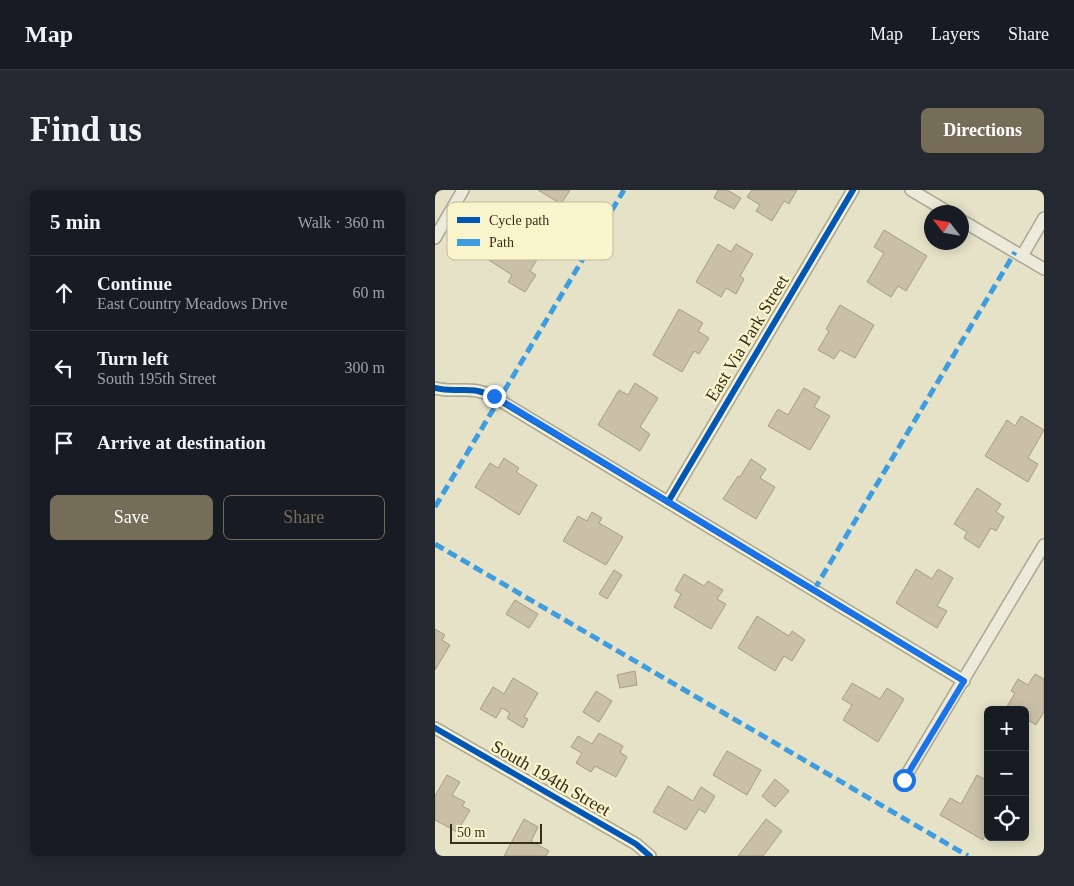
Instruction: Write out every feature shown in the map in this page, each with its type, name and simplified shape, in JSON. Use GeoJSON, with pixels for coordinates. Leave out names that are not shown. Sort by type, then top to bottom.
{"type":"FeatureCollection","features":[{"type":"Feature","properties":{"kind":"street"},"geometry":{"type":"LineString","coordinates":[[456,202],[463,190]]}},
{"type":"Feature","properties":{"kind":"street","name":"East Via Park Street"},"geometry":{"type":"LineString","coordinates":[[668,502],[853,190]]}},
{"type":"Feature","properties":{"kind":"street"},"geometry":{"type":"LineString","coordinates":[[911,190],[936,205]]}},
{"type":"Feature","properties":{"kind":"street"},"geometry":{"type":"LineString","coordinates":[[435,238],[447,217]]}},
{"type":"Feature","properties":{"kind":"street"},"geometry":{"type":"LineString","coordinates":[[1022,256],[1044,218]]}},
{"type":"Feature","properties":{"kind":"street"},"geometry":{"type":"LineString","coordinates":[[969,225],[1044,269]]}},
{"type":"Feature","properties":{"kind":"street"},"geometry":{"type":"LineString","coordinates":[[435,388],[484,391],[964,681]]}},
{"type":"Feature","properties":{"kind":"street"},"geometry":{"type":"LineString","coordinates":[[904,780],[1044,545]]}},
{"type":"Feature","properties":{"kind":"street","name":"South 194th Street"},"geometry":{"type":"LineString","coordinates":[[435,728],[636,844],[651,856]]}},
{"type":"Feature","properties":{"kind":"building"},"geometry":{"type":"Polygon","coordinates":[[[538,190],[570,190],[562,202],[558,202],[538,190]]]}},
{"type":"Feature","properties":{"kind":"building"},"geometry":{"type":"Polygon","coordinates":[[[718,190],[727,190],[741,198],[734,209],[714,198],[718,190]]]}},
{"type":"Feature","properties":{"kind":"building"},"geometry":{"type":"Polygon","coordinates":[[[752,190],[797,190],[789,204],[784,201],[772,221],[756,211],[760,205],[747,197],[752,190]]]}},
{"type":"Feature","properties":{"kind":"building"},"geometry":{"type":"Polygon","coordinates":[[[884,230],[927,256],[906,291],[898,286],[891,297],[867,282],[884,253],[874,247],[884,230]]]}},
{"type":"Feature","properties":{"kind":"building"},"geometry":{"type":"Polygon","coordinates":[[[718,244],[731,252],[736,244],[753,254],[740,276],[744,279],[736,294],[726,288],[721,297],[696,282],[718,244]]]}},
{"type":"Feature","properties":{"kind":"building"},"geometry":{"type":"Polygon","coordinates":[[[489,260],[537,260],[530,271],[536,275],[525,292],[508,282],[512,275],[489,260]]]}},
{"type":"Feature","properties":{"kind":"building"},"geometry":{"type":"Polygon","coordinates":[[[840,305],[874,325],[855,358],[840,350],[834,359],[818,350],[829,331],[826,329],[840,305]]]}},
{"type":"Feature","properties":{"kind":"building"},"geometry":{"type":"Polygon","coordinates":[[[679,309],[703,323],[698,331],[709,338],[699,354],[694,351],[682,372],[653,355],[679,309]]]}},
{"type":"Feature","properties":{"kind":"building"},"geometry":{"type":"Polygon","coordinates":[[[635,383],[658,398],[640,427],[650,434],[640,451],[598,425],[619,390],[628,395],[635,383]]]}},
{"type":"Feature","properties":{"kind":"building"},"geometry":{"type":"Polygon","coordinates":[[[804,388],[820,397],[814,407],[830,416],[810,450],[768,426],[778,409],[788,415],[804,388]]]}},
{"type":"Feature","properties":{"kind":"building"},"geometry":{"type":"Polygon","coordinates":[[[1021,416],[1044,430],[1028,458],[1038,464],[1028,482],[985,456],[1007,420],[1015,426],[1021,416]]]}},
{"type":"Feature","properties":{"kind":"building"},"geometry":{"type":"Polygon","coordinates":[[[504,458],[519,468],[516,472],[537,485],[519,515],[475,487],[490,463],[498,468],[504,458]]]}},
{"type":"Feature","properties":{"kind":"building"},"geometry":{"type":"Polygon","coordinates":[[[751,459],[766,469],[760,478],[775,487],[756,519],[723,499],[751,459]]]}},
{"type":"Feature","properties":{"kind":"building"},"geometry":{"type":"Polygon","coordinates":[[[977,488],[1001,504],[996,512],[1004,517],[996,531],[991,528],[979,548],[964,538],[967,532],[954,524],[977,488]]]}},
{"type":"Feature","properties":{"kind":"building"},"geometry":{"type":"Polygon","coordinates":[[[592,512],[602,518],[599,523],[623,537],[606,565],[563,541],[578,516],[587,521],[592,512]]]}},
{"type":"Feature","properties":{"kind":"building"},"geometry":{"type":"Polygon","coordinates":[[[916,569],[932,579],[938,569],[953,578],[937,606],[947,611],[937,628],[896,603],[916,569]]]}},
{"type":"Feature","properties":{"kind":"building"},"geometry":{"type":"Polygon","coordinates":[[[614,570],[622,575],[607,599],[599,594],[614,570]]]}},
{"type":"Feature","properties":{"kind":"building"},"geometry":{"type":"Polygon","coordinates":[[[684,574],[704,586],[708,581],[723,590],[717,599],[726,604],[711,629],[674,607],[681,594],[675,590],[684,574]]]}},
{"type":"Feature","properties":{"kind":"building"},"geometry":{"type":"Polygon","coordinates":[[[515,600],[538,614],[529,628],[506,614],[515,600]]]}},
{"type":"Feature","properties":{"kind":"building"},"geometry":{"type":"Polygon","coordinates":[[[757,616],[789,636],[792,631],[805,640],[792,661],[784,656],[775,671],[738,648],[757,616]]]}},
{"type":"Feature","properties":{"kind":"building"},"geometry":{"type":"Polygon","coordinates":[[[435,629],[445,635],[442,640],[450,645],[435,670],[435,629]]]}},
{"type":"Feature","properties":{"kind":"building"},"geometry":{"type":"Polygon","coordinates":[[[635,671],[637,685],[620,688],[617,675],[635,671]]]}},
{"type":"Feature","properties":{"kind":"building"},"geometry":{"type":"Polygon","coordinates":[[[1035,674],[1044,679],[1044,712],[1036,725],[1029,721],[1029,706],[1007,706],[1015,693],[1011,691],[1018,679],[1028,685],[1035,674]]]}},
{"type":"Feature","properties":{"kind":"building"},"geometry":{"type":"Polygon","coordinates":[[[513,678],[538,693],[524,717],[528,719],[523,728],[507,718],[510,713],[502,708],[496,718],[480,709],[493,687],[504,694],[513,678]]]}},
{"type":"Feature","properties":{"kind":"building"},"geometry":{"type":"Polygon","coordinates":[[[852,683],[880,699],[887,688],[904,699],[878,742],[843,720],[852,705],[842,699],[852,683]]]}},
{"type":"Feature","properties":{"kind":"building"},"geometry":{"type":"Polygon","coordinates":[[[596,691],[612,701],[599,722],[583,712],[596,691]]]}},
{"type":"Feature","properties":{"kind":"building"},"geometry":{"type":"Polygon","coordinates":[[[599,733],[623,746],[620,752],[627,757],[616,777],[595,766],[591,772],[576,763],[582,753],[571,747],[578,736],[592,744],[599,733]]]}},
{"type":"Feature","properties":{"kind":"building"},"geometry":{"type":"Polygon","coordinates":[[[727,751],[761,770],[747,795],[713,775],[727,751]]]}},
{"type":"Feature","properties":{"kind":"building"},"geometry":{"type":"Polygon","coordinates":[[[447,775],[460,782],[452,795],[465,802],[462,806],[470,810],[457,832],[435,820],[435,796],[447,775]]]}},
{"type":"Feature","properties":{"kind":"building"},"geometry":{"type":"Polygon","coordinates":[[[977,775],[984,779],[983,840],[940,815],[950,798],[961,804],[977,775]]]}},
{"type":"Feature","properties":{"kind":"building"},"geometry":{"type":"Polygon","coordinates":[[[775,779],[789,791],[775,807],[762,796],[775,779]]]}},
{"type":"Feature","properties":{"kind":"building"},"geometry":{"type":"Polygon","coordinates":[[[668,786],[693,801],[701,787],[715,796],[705,813],[699,809],[686,830],[653,812],[668,786]]]}},
{"type":"Feature","properties":{"kind":"building"},"geometry":{"type":"Polygon","coordinates":[[[524,819],[538,827],[531,841],[549,851],[546,856],[504,856],[524,819]]]}},
{"type":"Feature","properties":{"kind":"building"},"geometry":{"type":"Polygon","coordinates":[[[766,819],[782,831],[763,856],[738,856],[766,819]]]}},
{"type":"Feature","properties":{"kind":"marked path"},"geometry":{"type":"LineString","coordinates":[[613,208],[624,190]]}},
{"type":"Feature","properties":{"kind":"marked path"},"geometry":{"type":"LineString","coordinates":[[814,590],[1015,252]]}},
{"type":"Feature","properties":{"kind":"marked path"},"geometry":{"type":"LineString","coordinates":[[435,507],[582,260]]}},
{"type":"Feature","properties":{"kind":"marked path"},"geometry":{"type":"LineString","coordinates":[[435,544],[968,856]]}},
{"type":"Feature","properties":{"kind":"cycle path"},"geometry":{"type":"LineString","coordinates":[[668,502],[853,190]]}},
{"type":"Feature","properties":{"kind":"cycle path"},"geometry":{"type":"LineString","coordinates":[[435,388],[478,391],[494,397],[964,681]]}},
{"type":"Feature","properties":{"kind":"cycle path"},"geometry":{"type":"LineString","coordinates":[[435,728],[636,844],[650,856]]}},
{"type":"Feature","properties":{"kind":"route"},"geometry":{"type":"LineString","coordinates":[[494,396],[964,681],[904,780]]}}]}
